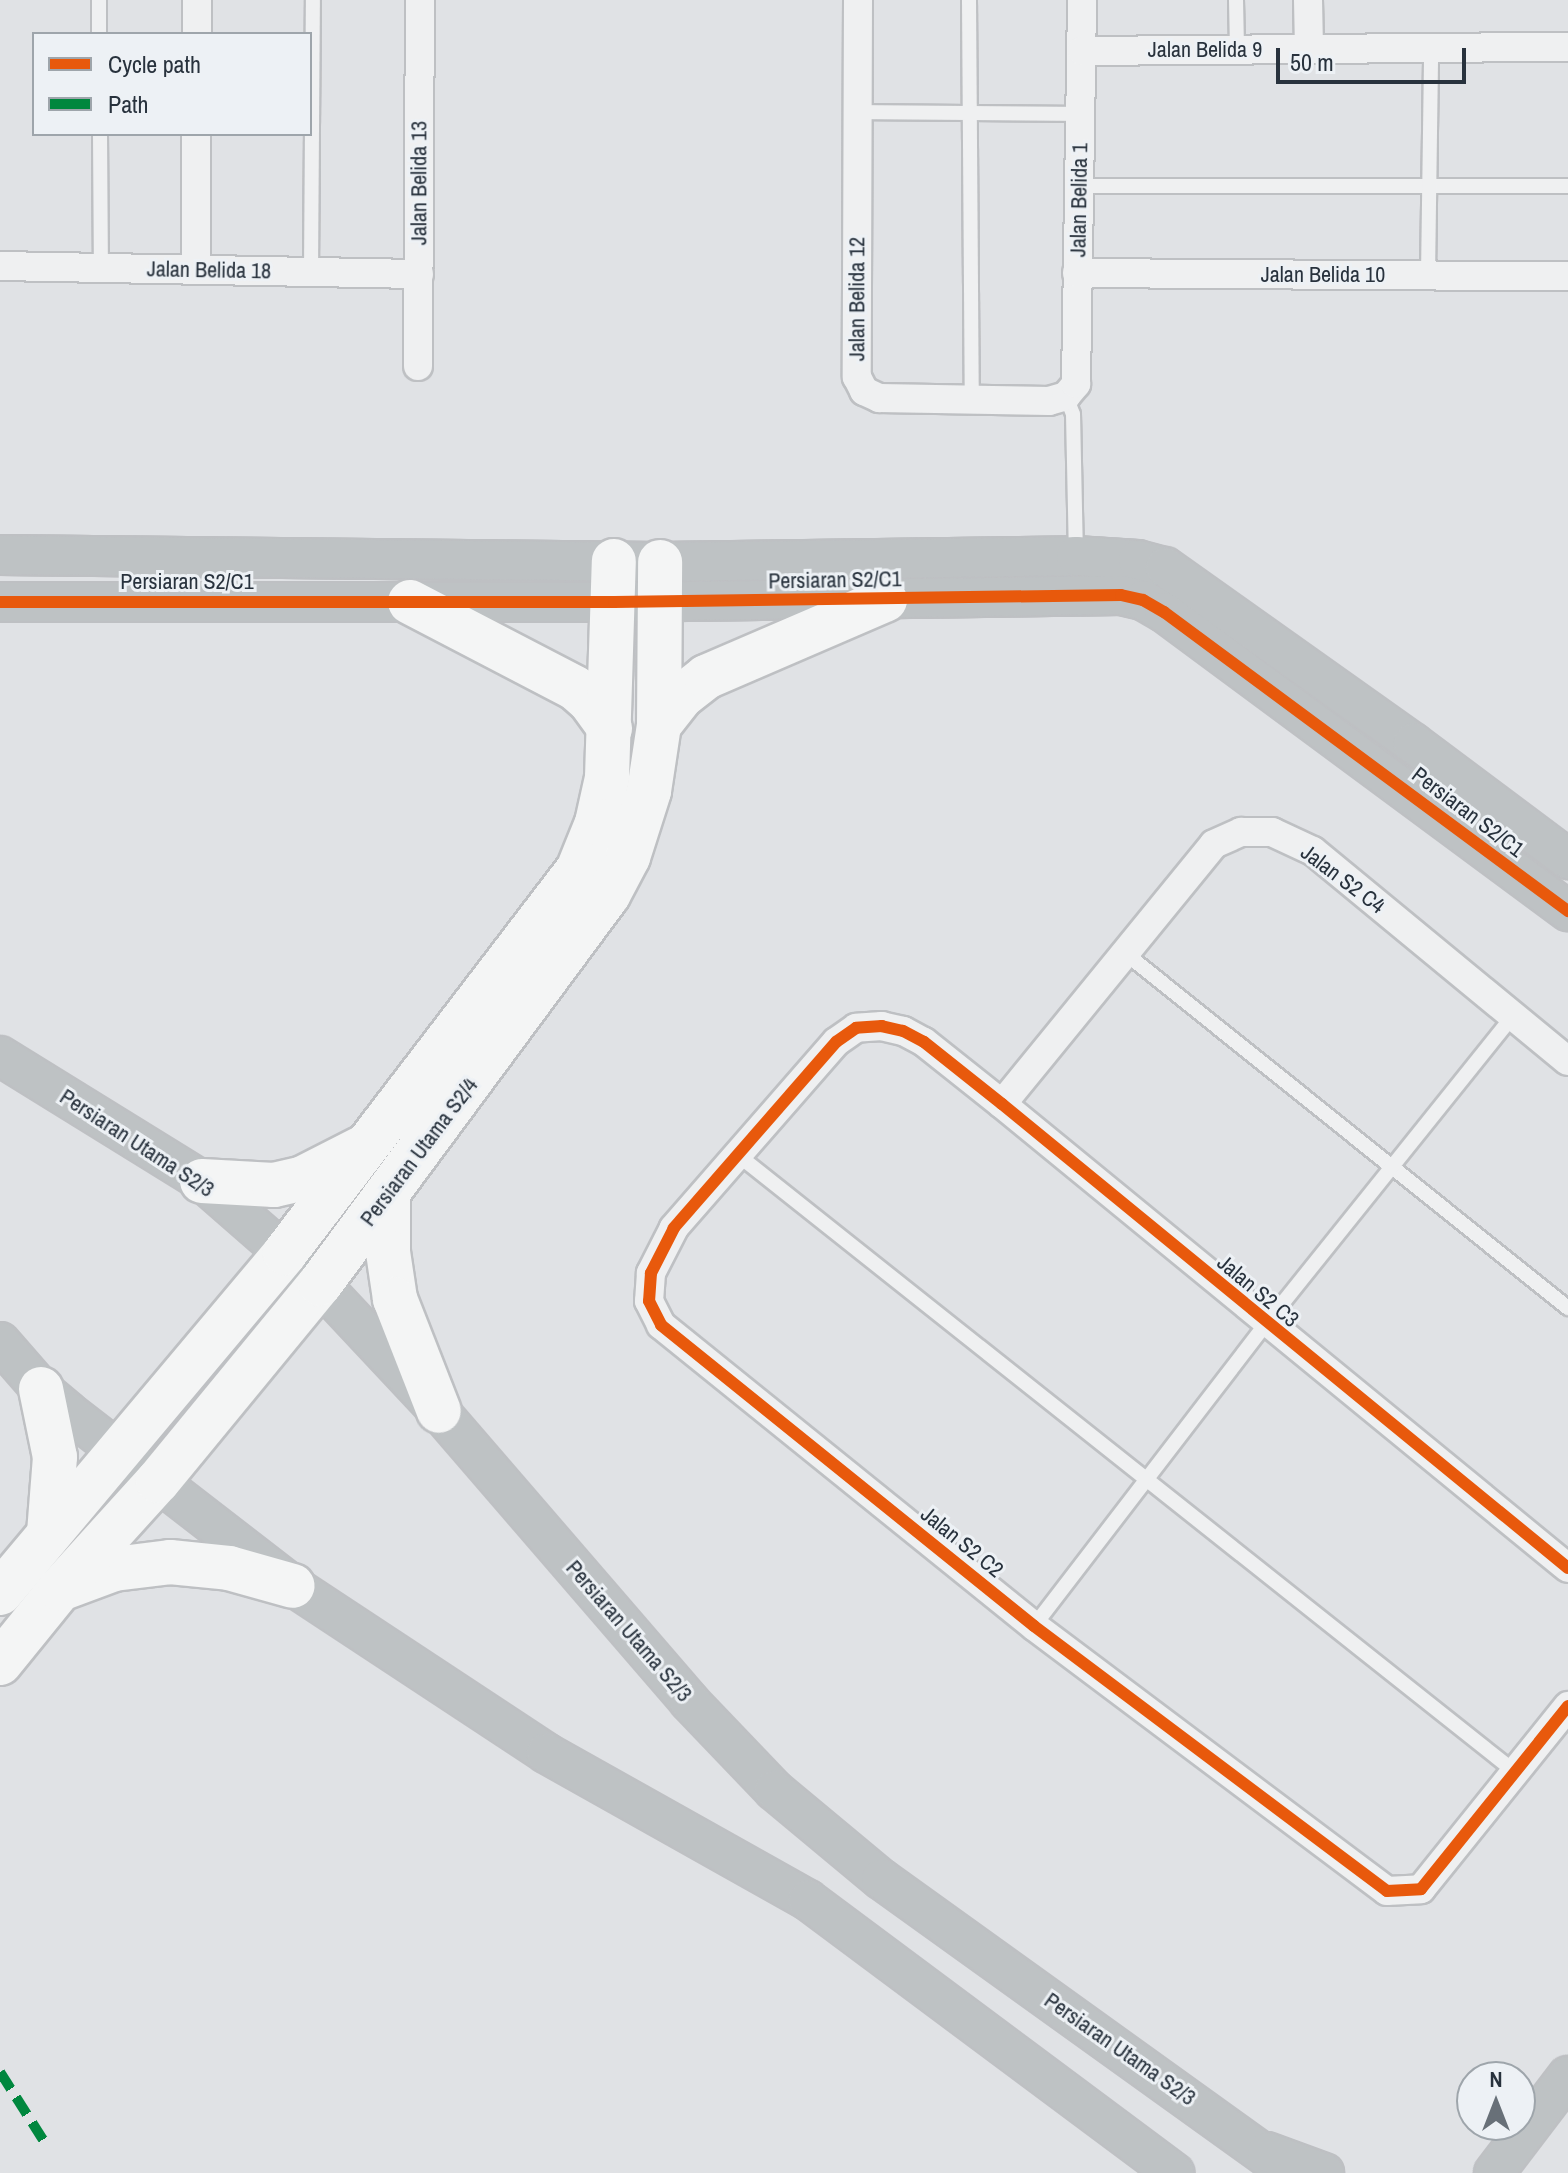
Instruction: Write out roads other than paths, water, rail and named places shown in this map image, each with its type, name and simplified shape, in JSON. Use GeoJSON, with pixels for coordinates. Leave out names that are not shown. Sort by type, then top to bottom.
{"type":"FeatureCollection","features":[{"type":"Feature","properties":{"kind":"main road","name":"Persiaran Utama S2/4"},"geometry":{"type":"LineString","coordinates":[[0,1593],[285,1253],[373,1143],[578,870],[597,823],[607,778],[614,582]]}},
{"type":"Feature","properties":{"kind":"main road","name":"Persiaran Utama S2/4"},"geometry":{"type":"LineString","coordinates":[[0,1663],[60,1589],[158,1481],[320,1284],[608,895],[628,857],[649,791],[659,725],[660,582]]}},
{"type":"Feature","properties":{"kind":"main road"},"geometry":{"type":"LineString","coordinates":[[659,725],[682,696],[706,677],[885,600]]}},
{"type":"Feature","properties":{"kind":"main road"},"geometry":{"type":"LineString","coordinates":[[410,602],[575,688],[590,701],[610,729]]}},
{"type":"Feature","properties":{"kind":"main road"},"geometry":{"type":"LineString","coordinates":[[202,1181],[274,1185],[301,1179],[373,1143]]}},
{"type":"Feature","properties":{"kind":"main road"},"geometry":{"type":"LineString","coordinates":[[388,1196],[388,1252],[395,1299],[439,1411]]}},
{"type":"Feature","properties":{"kind":"main road"},"geometry":{"type":"LineString","coordinates":[[41,1389],[56,1466],[49,1533]]}},
{"type":"Feature","properties":{"kind":"main road"},"geometry":{"type":"LineString","coordinates":[[60,1589],[114,1569],[170,1562],[229,1568],[293,1586]]}},
{"type":"Feature","properties":{"kind":"street"},"geometry":{"type":"LineString","coordinates":[[197,0],[197,32]]}},
{"type":"Feature","properties":{"kind":"street","name":"Jalan Belida 13"},"geometry":{"type":"LineString","coordinates":[[418,366],[420,0]]}},
{"type":"Feature","properties":{"kind":"street","name":"Jalan Belida 12"},"geometry":{"type":"LineString","coordinates":[[858,0],[857,377],[864,391],[879,398],[1049,401],[1066,396]]}},
{"type":"Feature","properties":{"kind":"street","name":"Jalan Belida 1"},"geometry":{"type":"LineString","coordinates":[[1066,396],[1076,384],[1082,0]]}},
{"type":"Feature","properties":{"kind":"street"},"geometry":{"type":"LineString","coordinates":[[1308,0],[1309,49]]}},
{"type":"Feature","properties":{"kind":"street","name":"Jalan Belida 9"},"geometry":{"type":"LineString","coordinates":[[1082,51],[1568,47]]}},
{"type":"Feature","properties":{"kind":"street"},"geometry":{"type":"LineString","coordinates":[[196,136],[196,270]]}},
{"type":"Feature","properties":{"kind":"street","name":"Jalan Belida 18"},"geometry":{"type":"LineString","coordinates":[[0,266],[419,274]]}},
{"type":"Feature","properties":{"kind":"street","name":"Jalan Belida 10"},"geometry":{"type":"LineString","coordinates":[[1077,273],[1568,276]]}},
{"type":"Feature","properties":{"kind":"street","name":"Persiaran S2/C1"},"geometry":{"type":"LineString","coordinates":[[0,555],[614,582],[660,582],[1076,556],[1116,557],[1165,567],[1413,743],[1568,859]]}},
{"type":"Feature","properties":{"kind":"street"},"geometry":{"type":"LineString","coordinates":[[1076,556],[1077,594]]}},
{"type":"Feature","properties":{"kind":"street","name":"Persiaran S2/C1"},"geometry":{"type":"LineString","coordinates":[[0,602],[410,602],[614,582]]}},
{"type":"Feature","properties":{"kind":"street","name":"Persiaran S2/C1"},"geometry":{"type":"LineString","coordinates":[[660,582],[885,600],[1077,594],[1121,595],[1143,600],[1164,612],[1568,911]]}},
{"type":"Feature","properties":{"kind":"street","name":"Jalan S2 C4"},"geometry":{"type":"LineString","coordinates":[[1002,1104],[1214,844],[1241,832],[1272,832],[1313,851],[1568,1061]]}},
{"type":"Feature","properties":{"kind":"street","name":"Jalan S2 C2"},"geometry":{"type":"LineString","coordinates":[[924,1042],[882,1026],[856,1028],[836,1042],[674,1228],[651,1273],[649,1301],[661,1325],[1034,1626],[1387,1891],[1421,1889],[1568,1706]]}},
{"type":"Feature","properties":{"kind":"street","name":"Jalan S2 C3"},"geometry":{"type":"LineString","coordinates":[[924,1042],[1568,1568]]}},
{"type":"Feature","properties":{"kind":"street","name":"Persiaran Utama S2/3"},"geometry":{"type":"LineString","coordinates":[[0,1056],[202,1181],[320,1284],[439,1411],[689,1701],[774,1790],[881,1879],[1261,2149],[1290,2173]]}},
{"type":"Feature","properties":{"kind":"street"},"geometry":{"type":"LineString","coordinates":[[0,1342],[41,1389],[293,1586],[546,1753],[808,1900],[1174,2173]]}},
{"type":"Feature","properties":{"kind":"street"},"geometry":{"type":"LineString","coordinates":[[1494,2173],[1568,2076]]}},
{"type":"Feature","properties":{"kind":"street"},"geometry":{"type":"LineString","coordinates":[[1261,2149],[1324,2173]]}},
{"type":"Feature","properties":{"kind":"lane"},"geometry":{"type":"LineString","coordinates":[[99,0],[99,32]]}},
{"type":"Feature","properties":{"kind":"lane"},"geometry":{"type":"LineString","coordinates":[[311,272],[313,0]]}},
{"type":"Feature","properties":{"kind":"lane"},"geometry":{"type":"LineString","coordinates":[[969,0],[972,400]]}},
{"type":"Feature","properties":{"kind":"lane"},"geometry":{"type":"LineString","coordinates":[[1236,0],[1237,49]]}},
{"type":"Feature","properties":{"kind":"lane"},"geometry":{"type":"LineString","coordinates":[[1428,276],[1431,48]]}},
{"type":"Feature","properties":{"kind":"lane"},"geometry":{"type":"LineString","coordinates":[[858,112],[1080,114]]}},
{"type":"Feature","properties":{"kind":"lane"},"geometry":{"type":"LineString","coordinates":[[100,136],[101,268]]}},
{"type":"Feature","properties":{"kind":"lane"},"geometry":{"type":"LineString","coordinates":[[1079,186],[1568,186]]}},
{"type":"Feature","properties":{"kind":"lane"},"geometry":{"type":"LineString","coordinates":[[1066,396],[1073,414],[1076,556]]}},
{"type":"Feature","properties":{"kind":"lane"},"geometry":{"type":"LineString","coordinates":[[1125,953],[1568,1308]]}},
{"type":"Feature","properties":{"kind":"lane"},"geometry":{"type":"LineString","coordinates":[[1034,1626],[1390,1166],[1513,1016]]}},
{"type":"Feature","properties":{"kind":"lane"},"geometry":{"type":"LineString","coordinates":[[738,1155],[1515,1772]]}}]}
